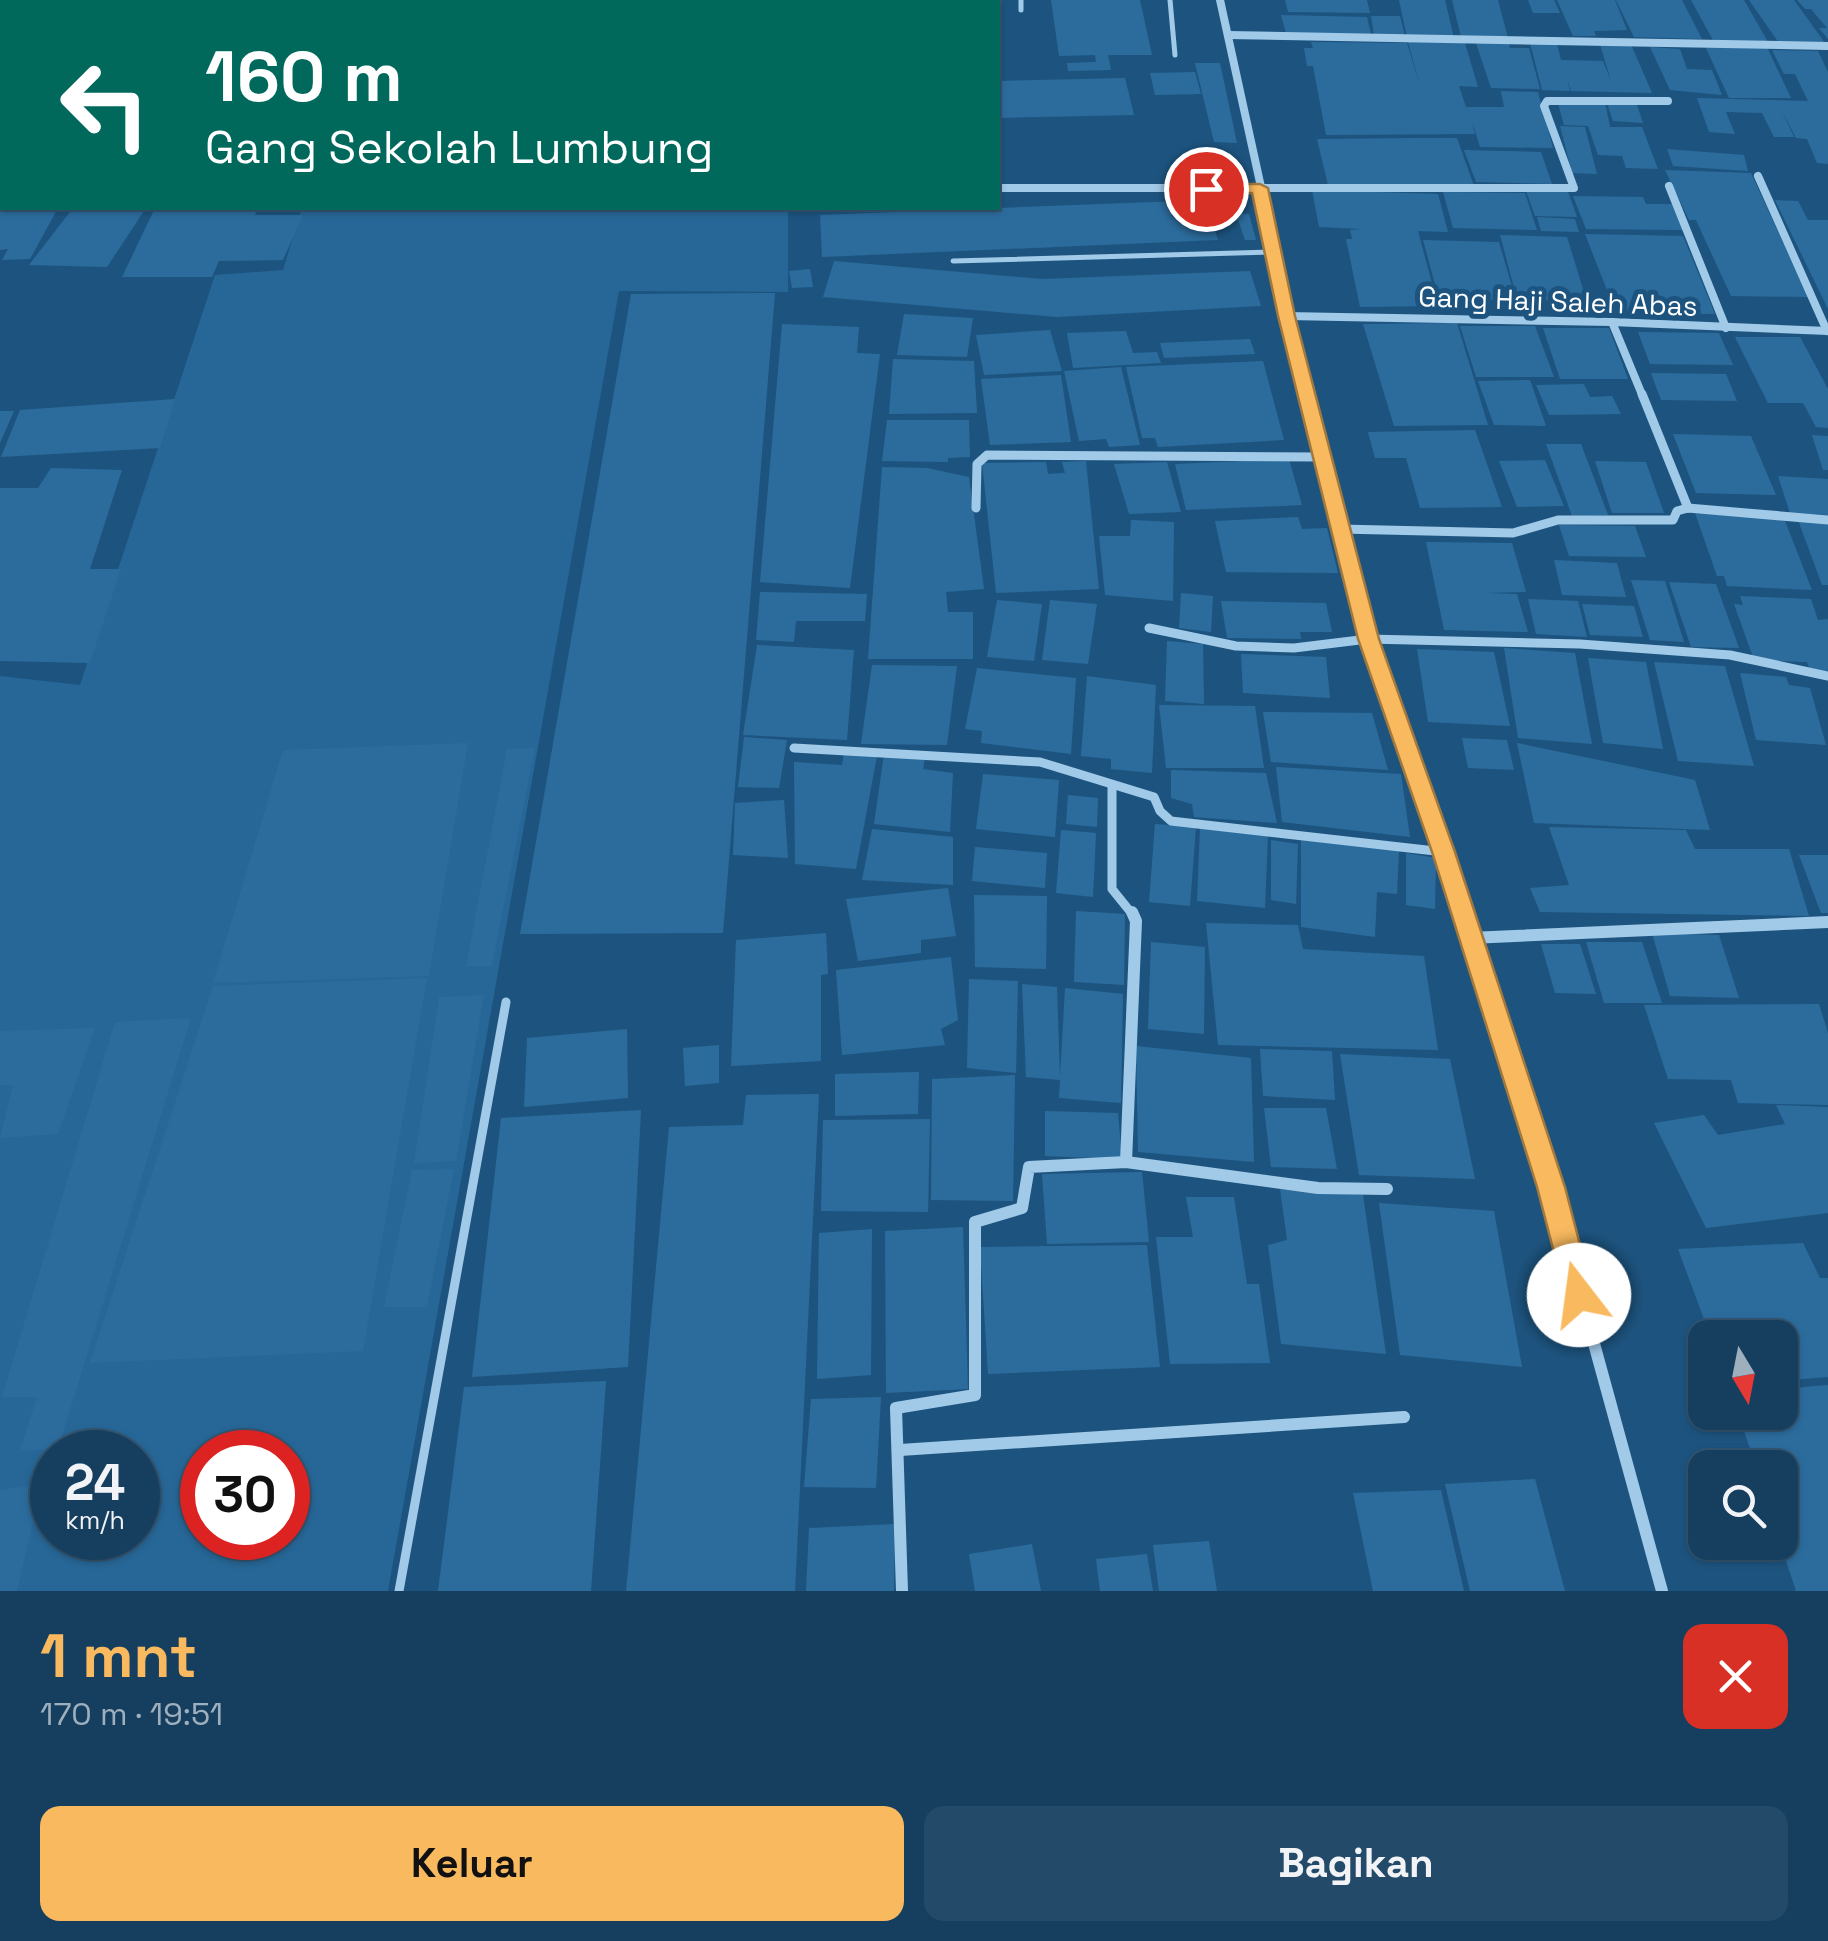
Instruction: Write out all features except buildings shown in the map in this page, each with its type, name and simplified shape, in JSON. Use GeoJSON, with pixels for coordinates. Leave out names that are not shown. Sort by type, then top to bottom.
{"type":"FeatureCollection","features":[{"type":"Feature","properties":{"kind":"street"},"geometry":{"type":"LineString","coordinates":[[1220,0],[1286,316],[1368,639],[1444,852],[1551,1187],[1662,1591]]}},
{"type":"Feature","properties":{"kind":"street"},"geometry":{"type":"LineString","coordinates":[[1228,35],[1828,46]]}},
{"type":"Feature","properties":{"kind":"street"},"geometry":{"type":"LineString","coordinates":[[1000,188],[1574,188],[1544,106],[1548,101],[1668,102]]}},
{"type":"Feature","properties":{"kind":"street"},"geometry":{"type":"LineString","coordinates":[[1758,176],[1828,331]]}},
{"type":"Feature","properties":{"kind":"street"},"geometry":{"type":"LineString","coordinates":[[1669,186],[1726,328]]}},
{"type":"Feature","properties":{"kind":"street","name":"Gang Haji Saleh Abas"},"geometry":{"type":"LineString","coordinates":[[1286,316],[1612,322],[1828,331]]}},
{"type":"Feature","properties":{"kind":"street"},"geometry":{"type":"LineString","coordinates":[[1612,322],[1688,508]]}},
{"type":"Feature","properties":{"kind":"street"},"geometry":{"type":"LineString","coordinates":[[976,508],[977,464],[987,455],[1323,456]]}},
{"type":"Feature","properties":{"kind":"street"},"geometry":{"type":"LineString","coordinates":[[1340,529],[1513,533],[1558,520],[1673,520],[1676,511],[1688,508],[1828,520]]}},
{"type":"Feature","properties":{"kind":"street"},"geometry":{"type":"LineString","coordinates":[[1149,628],[1236,646],[1294,648],[1368,639],[1580,644],[1730,655],[1828,676]]}},
{"type":"Feature","properties":{"kind":"street"},"geometry":{"type":"LineString","coordinates":[[794,748],[1040,762],[1154,798],[1170,821],[1444,852]]}},
{"type":"Feature","properties":{"kind":"street"},"geometry":{"type":"LineString","coordinates":[[1112,785],[1112,889],[1130,906],[1136,921],[1126,1162]]}},
{"type":"Feature","properties":{"kind":"street"},"geometry":{"type":"LineString","coordinates":[[1470,938],[1828,922]]}},
{"type":"Feature","properties":{"kind":"street"},"geometry":{"type":"LineString","coordinates":[[902,1591],[896,1408],[976,1396],[974,1222],[1022,1208],[1029,1167],[1126,1162],[1318,1188],[1386,1188]]}},
{"type":"Feature","properties":{"kind":"street"},"geometry":{"type":"LineString","coordinates":[[900,1450],[1404,1417]]}},
{"type":"Feature","properties":{"kind":"lane"},"geometry":{"type":"LineString","coordinates":[[1021,0],[1021,10]]}},
{"type":"Feature","properties":{"kind":"lane"},"geometry":{"type":"LineString","coordinates":[[1170,0],[1175,55]]}},
{"type":"Feature","properties":{"kind":"lane"},"geometry":{"type":"LineString","coordinates":[[952,261],[1272,252]]}},
{"type":"Feature","properties":{"kind":"lane"},"geometry":{"type":"LineString","coordinates":[[399,1591],[506,1002]]}},
{"type":"Feature","properties":{"kind":"shaded area"},"geometry":{"type":"Polygon","coordinates":[[[301,210],[788,210],[788,292],[619,291],[388,1591],[0,1591],[0,676],[80,685],[215,275],[283,270],[301,210]]]}},
{"type":"Feature","properties":{"kind":"route"},"geometry":{"type":"LineString","coordinates":[[1206,189],[1260,188],[1286,316],[1368,639],[1444,852],[1551,1187],[1579,1295]]}}]}
